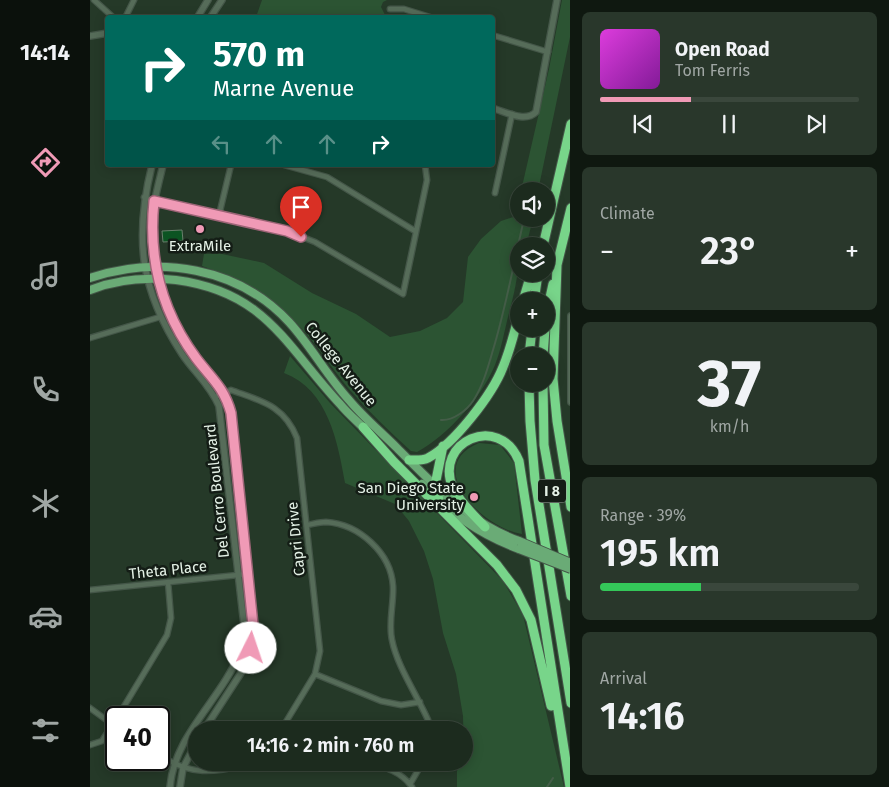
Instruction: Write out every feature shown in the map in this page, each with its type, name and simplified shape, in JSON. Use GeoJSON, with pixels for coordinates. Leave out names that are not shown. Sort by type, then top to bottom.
{"type":"FeatureCollection","features":[{"type":"Feature","properties":{"kind":"highway"},"geometry":{"type":"LineString","coordinates":[[555,190],[570,124]]}},
{"type":"Feature","properties":{"kind":"highway"},"geometry":{"type":"LineString","coordinates":[[551,292],[570,208]]}},
{"type":"Feature","properties":{"kind":"highway"},"geometry":{"type":"LineString","coordinates":[[557,265],[553,380],[570,508]]}},
{"type":"Feature","properties":{"kind":"highway"},"geometry":{"type":"LineString","coordinates":[[409,460],[425,459],[443,446],[477,411],[493,389],[503,368],[512,337]]}},
{"type":"Feature","properties":{"kind":"highway","name":"I 8"},"geometry":{"type":"LineString","coordinates":[[529,392],[530,430],[535,480],[570,703]]}},
{"type":"Feature","properties":{"kind":"highway","name":"I 8"},"geometry":{"type":"LineString","coordinates":[[543,392],[544,445],[570,596]]}},
{"type":"Feature","properties":{"kind":"highway"},"geometry":{"type":"LineString","coordinates":[[363,427],[394,462],[497,565],[516,590],[528,612],[534,632],[570,787]]}},
{"type":"Feature","properties":{"kind":"highway"},"geometry":{"type":"LineString","coordinates":[[485,526],[458,496],[451,483],[449,470],[451,460],[459,447],[471,438],[483,435],[503,440],[512,448],[519,461],[570,787]]}},
{"type":"Feature","properties":{"kind":"highway"},"geometry":{"type":"LineString","coordinates":[[439,500],[435,485],[443,446]]}},
{"type":"Feature","properties":{"kind":"highway"},"geometry":{"type":"LineString","coordinates":[[564,465],[570,491]]}},
{"type":"Feature","properties":{"kind":"main road","name":"College Avenue"},"geometry":{"type":"LineString","coordinates":[[90,278],[144,267],[182,268],[220,277],[264,300],[288,321],[349,400],[458,508],[519,545],[570,569]]}},
{"type":"Feature","properties":{"kind":"main road","name":"College Avenue"},"geometry":{"type":"LineString","coordinates":[[90,290],[124,280],[159,279],[193,283],[233,296],[255,310],[274,326],[340,405],[458,517],[480,532],[570,562]]}},
{"type":"Feature","properties":{"kind":"street"},"geometry":{"type":"LineString","coordinates":[[94,0],[111,15]]}},
{"type":"Feature","properties":{"kind":"street"},"geometry":{"type":"LineString","coordinates":[[126,15],[134,0]]}},
{"type":"Feature","properties":{"kind":"street"},"geometry":{"type":"LineString","coordinates":[[199,15],[208,0]]}},
{"type":"Feature","properties":{"kind":"street"},"geometry":{"type":"LineString","coordinates":[[212,15],[222,0]]}},
{"type":"Feature","properties":{"kind":"street"},"geometry":{"type":"LineString","coordinates":[[495,109],[521,118],[532,116],[538,108],[558,0]]}},
{"type":"Feature","properties":{"kind":"street"},"geometry":{"type":"LineString","coordinates":[[390,9],[400,8],[423,15]]}},
{"type":"Feature","properties":{"kind":"street"},"geometry":{"type":"LineString","coordinates":[[90,36],[105,34]]}},
{"type":"Feature","properties":{"kind":"street"},"geometry":{"type":"LineString","coordinates":[[495,37],[548,52]]}},
{"type":"Feature","properties":{"kind":"street"},"geometry":{"type":"LineString","coordinates":[[495,193],[512,114]]}},
{"type":"Feature","properties":{"kind":"street","name":"Del Cerro Boulevard"},"geometry":{"type":"LineString","coordinates":[[152,167],[144,197],[142,218],[146,279],[160,317],[189,365],[209,387],[221,414],[244,625],[240,652],[232,668],[180,750],[174,764],[170,787]]}},
{"type":"Feature","properties":{"kind":"street","name":"Del Cerro Boulevard"},"geometry":{"type":"LineString","coordinates":[[162,167],[154,201],[153,242],[156,266],[168,313],[197,359],[217,381],[224,392],[231,413],[253,625],[251,648],[241,673],[210,721]]}},
{"type":"Feature","properties":{"kind":"street"},"geometry":{"type":"LineString","coordinates":[[219,215],[231,167]]}},
{"type":"Feature","properties":{"kind":"street"},"geometry":{"type":"LineString","coordinates":[[291,167],[327,177],[415,231]]}},
{"type":"Feature","properties":{"kind":"street"},"geometry":{"type":"LineString","coordinates":[[144,197],[154,201],[287,231],[315,242],[403,294],[426,180],[425,167]]}},
{"type":"Feature","properties":{"kind":"street"},"geometry":{"type":"LineString","coordinates":[[570,316],[570,402]]}},
{"type":"Feature","properties":{"kind":"street"},"geometry":{"type":"LineString","coordinates":[[90,338],[160,317]]}},
{"type":"Feature","properties":{"kind":"street","name":"Capri Drive"},"geometry":{"type":"LineString","coordinates":[[224,392],[230,390],[269,404],[280,411],[292,426],[297,438],[320,651],[315,674],[286,721]]}},
{"type":"Feature","properties":{"kind":"street"},"geometry":{"type":"LineString","coordinates":[[215,397],[224,392]]}},
{"type":"Feature","properties":{"kind":"street"},"geometry":{"type":"LineString","coordinates":[[307,525],[324,522],[350,528],[375,546],[386,563],[393,586],[391,637],[394,651],[428,721]]}},
{"type":"Feature","properties":{"kind":"street","name":"Theta Place"},"geometry":{"type":"LineString","coordinates":[[90,590],[248,574]]}},
{"type":"Feature","properties":{"kind":"street"},"geometry":{"type":"LineString","coordinates":[[124,706],[168,635],[171,618],[168,582]]}},
{"type":"Feature","properties":{"kind":"street"},"geometry":{"type":"LineString","coordinates":[[315,674],[381,701],[401,705],[420,702]]}},
{"type":"Feature","properties":{"kind":"street"},"geometry":{"type":"LineString","coordinates":[[90,708],[105,719]]}},
{"type":"Feature","properties":{"kind":"street"},"geometry":{"type":"LineString","coordinates":[[90,745],[102,741],[105,737]]}},
{"type":"Feature","properties":{"kind":"street"},"geometry":{"type":"LineString","coordinates":[[180,787],[183,768],[188,758]]}},
{"type":"Feature","properties":{"kind":"street"},"geometry":{"type":"LineString","coordinates":[[170,761],[188,769]]}},
{"type":"Feature","properties":{"kind":"street"},"geometry":{"type":"LineString","coordinates":[[194,771],[208,771]]}},
{"type":"Feature","properties":{"kind":"street"},"geometry":{"type":"LineString","coordinates":[[393,771],[411,786],[418,771]]}},
{"type":"Feature","properties":{"kind":"green space"},"geometry":{"type":"Polygon","coordinates":[[[262,0],[387,0],[383,2],[381,7],[385,15],[257,15],[262,0]]]}},
{"type":"Feature","properties":{"kind":"green space"},"geometry":{"type":"Polygon","coordinates":[[[562,0],[570,0],[570,37],[540,182],[523,182],[549,69],[562,0]]]}},
{"type":"Feature","properties":{"kind":"green space"},"geometry":{"type":"Polygon","coordinates":[[[510,218],[510,227],[531,227],[528,237],[510,237],[510,282],[516,282],[515,292],[510,292],[510,310],[495,365],[482,390],[473,402],[440,436],[417,452],[411,451],[364,405],[290,316],[250,287],[202,266],[204,254],[222,254],[264,263],[312,293],[356,314],[390,337],[420,331],[447,318],[463,302],[468,257],[481,239],[501,221],[510,218]]]}},
{"type":"Feature","properties":{"kind":"green space"},"geometry":{"type":"Polygon","coordinates":[[[290,356],[330,403],[503,581],[523,615],[564,787],[457,787],[457,771],[473,771],[473,721],[463,721],[456,674],[443,633],[433,579],[424,551],[409,521],[395,504],[345,483],[339,451],[321,404],[311,391],[299,381],[284,373],[290,356]]]}},
{"type":"Feature","properties":{"kind":"green space"},"geometry":{"type":"Polygon","coordinates":[[[479,443],[500,445],[514,463],[522,534],[507,530],[491,521],[464,496],[457,481],[456,467],[463,454],[479,443]]]}},
{"type":"Feature","properties":{"kind":"building"},"geometry":{"type":"Polygon","coordinates":[[[182,230],[183,241],[163,242],[162,231],[182,230]]]}},
{"type":"Feature","properties":{"kind":"waterway"},"geometry":{"type":"LineString","coordinates":[[441,420],[455,417],[467,408],[477,395],[489,363],[502,317],[522,227]]}},
{"type":"Feature","properties":{"kind":"waterway"},"geometry":{"type":"LineString","coordinates":[[547,787],[553,778]]}},
{"type":"Feature","properties":{"kind":"place","name":"ExtraMile"},"geometry":{"type":"Point","coordinates":[200,229]}},
{"type":"Feature","properties":{"kind":"place","name":"San Diego State University"},"geometry":{"type":"Point","coordinates":[474,497]}},
{"type":"Feature","properties":{"kind":"route"},"geometry":{"type":"LineString","coordinates":[[251,648],[253,625],[231,413],[224,392],[217,381],[197,359],[168,313],[159,279],[153,242],[152,218],[154,201],[287,231],[301,237]]}}]}
